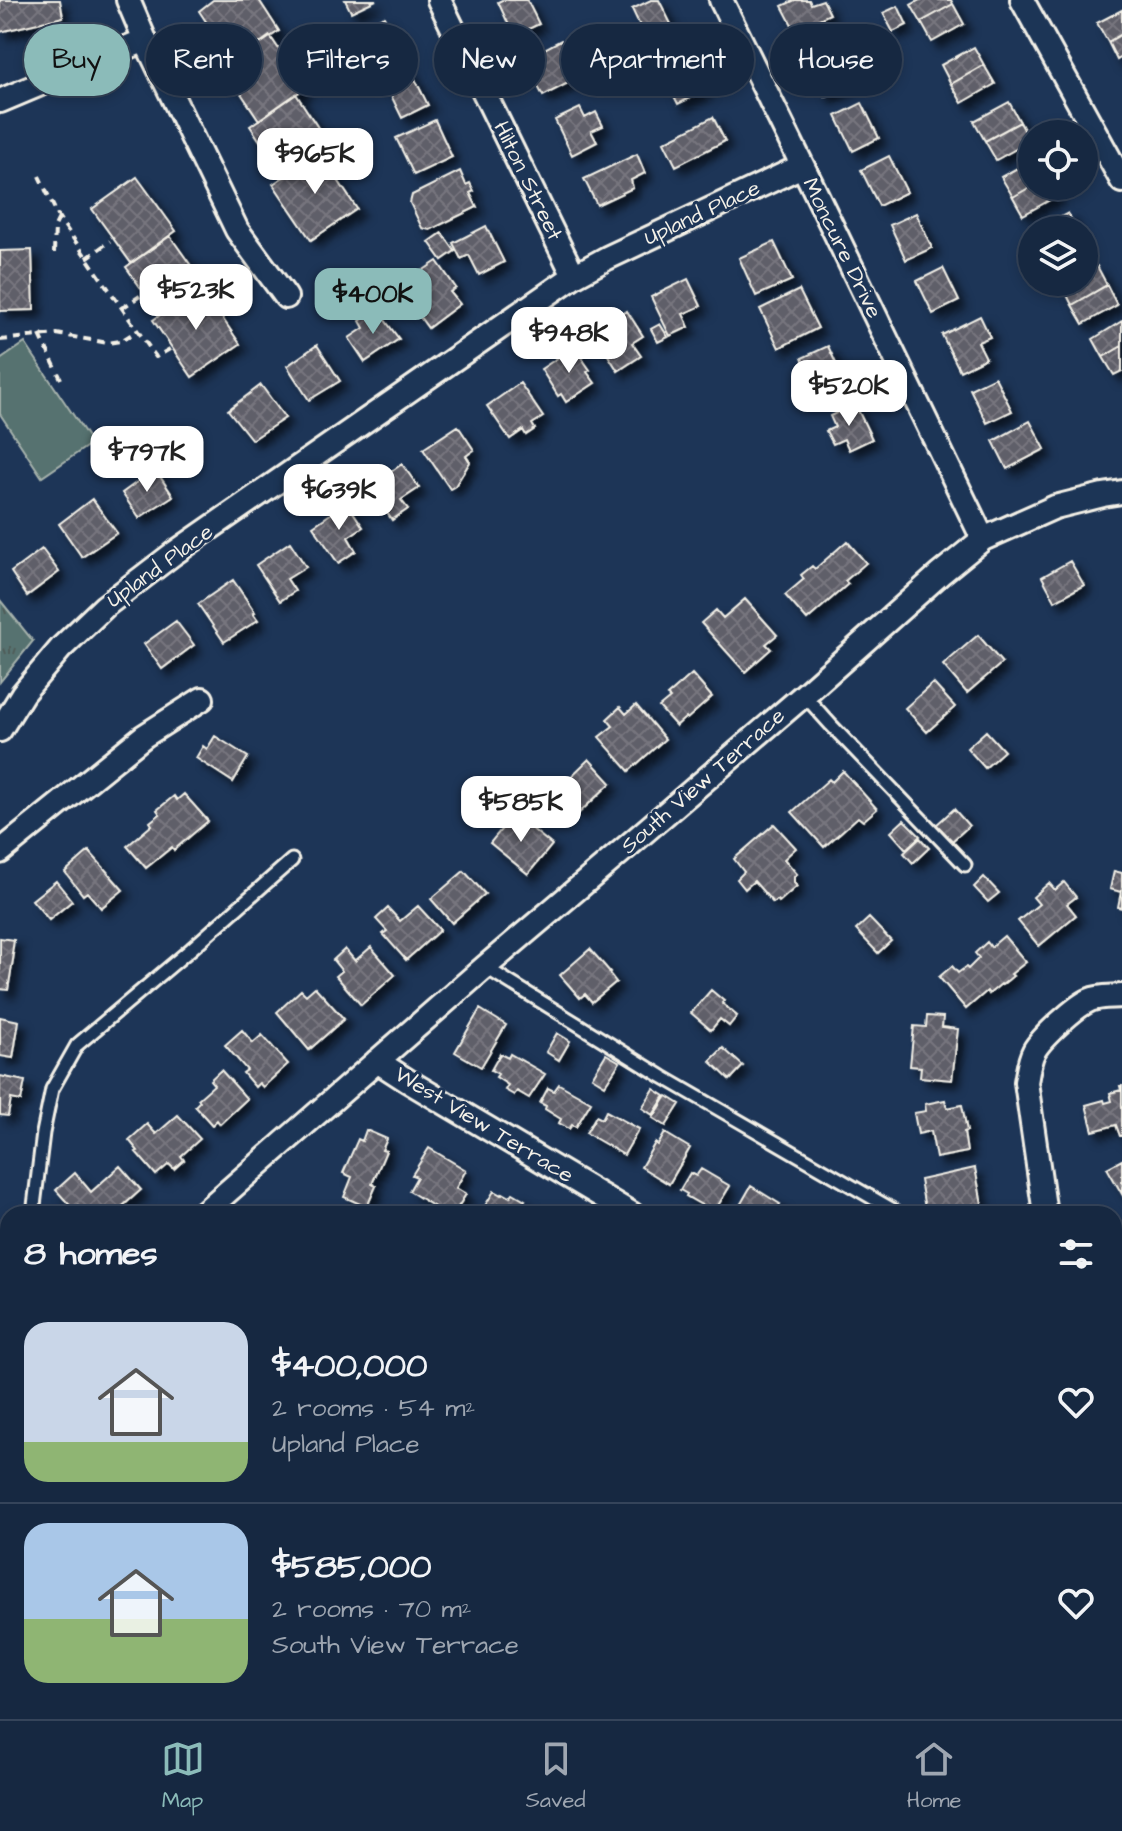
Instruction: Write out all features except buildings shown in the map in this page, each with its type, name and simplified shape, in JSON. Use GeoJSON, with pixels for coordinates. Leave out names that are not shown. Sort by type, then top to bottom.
{"type":"FeatureCollection","features":[{"type":"Feature","properties":{"kind":"street"},"geometry":{"type":"LineString","coordinates":[[128,0],[237,230],[286,297]]}},
{"type":"Feature","properties":{"kind":"street","name":"Hilton Street"},"geometry":{"type":"LineString","coordinates":[[439,0],[574,276]]}},
{"type":"Feature","properties":{"kind":"street","name":"Moncure Drive"},"geometry":{"type":"LineString","coordinates":[[721,0],[983,539]]}},
{"type":"Feature","properties":{"kind":"street"},"geometry":{"type":"LineString","coordinates":[[1022,0],[1122,181]]}},
{"type":"Feature","properties":{"kind":"street"},"geometry":{"type":"LineString","coordinates":[[0,101],[145,40]]}},
{"type":"Feature","properties":{"kind":"street","name":"Upland Place"},"geometry":{"type":"LineString","coordinates":[[0,730],[23,693],[61,648],[105,606],[173,554],[574,276],[802,166]]}},
{"type":"Feature","properties":{"kind":"street","name":"South View Terrace"},"geometry":{"type":"LineString","coordinates":[[211,1206],[983,539],[1055,507],[1122,492]]}},
{"type":"Feature","properties":{"kind":"street"},"geometry":{"type":"LineString","coordinates":[[0,852],[144,736],[202,699]]}},
{"type":"Feature","properties":{"kind":"street"},"geometry":{"type":"LineString","coordinates":[[1044,1206],[1026,1082],[1030,1061],[1039,1044],[1070,1013],[1092,998],[1122,996]]}},
{"type":"Feature","properties":{"kind":"street","name":"West View Terrace"},"geometry":{"type":"LineString","coordinates":[[377,1061],[619,1206]]}},
{"type":"Feature","properties":{"kind":"lane"},"geometry":{"type":"LineString","coordinates":[[804,695],[965,865]]}},
{"type":"Feature","properties":{"kind":"lane"},"geometry":{"type":"LineString","coordinates":[[34,1206],[52,1089],[77,1045],[292,860]]}},
{"type":"Feature","properties":{"kind":"lane"},"geometry":{"type":"LineString","coordinates":[[485,967],[663,1077],[886,1206]]}},
{"type":"Feature","properties":{"kind":"path"},"geometry":{"type":"LineString","coordinates":[[39,176],[59,218],[156,357],[170,349]]}},
{"type":"Feature","properties":{"kind":"path"},"geometry":{"type":"LineString","coordinates":[[54,253],[55,226],[59,218]]}},
{"type":"Feature","properties":{"kind":"path"},"geometry":{"type":"LineString","coordinates":[[87,258],[110,241]]}},
{"type":"Feature","properties":{"kind":"path"},"geometry":{"type":"LineString","coordinates":[[122,308],[140,296]]}},
{"type":"Feature","properties":{"kind":"path"},"geometry":{"type":"LineString","coordinates":[[0,340],[57,334],[108,343],[121,341],[137,331]]}},
{"type":"Feature","properties":{"kind":"path"},"geometry":{"type":"LineString","coordinates":[[40,335],[61,379]]}},
{"type":"Feature","properties":{"kind":"green space"},"geometry":{"type":"Polygon","coordinates":[[[25,343],[92,443],[42,477],[0,414],[0,360],[25,343]]]}},
{"type":"Feature","properties":{"kind":"green space"},"geometry":{"type":"Polygon","coordinates":[[[0,600],[33,641],[0,682],[0,600]]]}}]}
